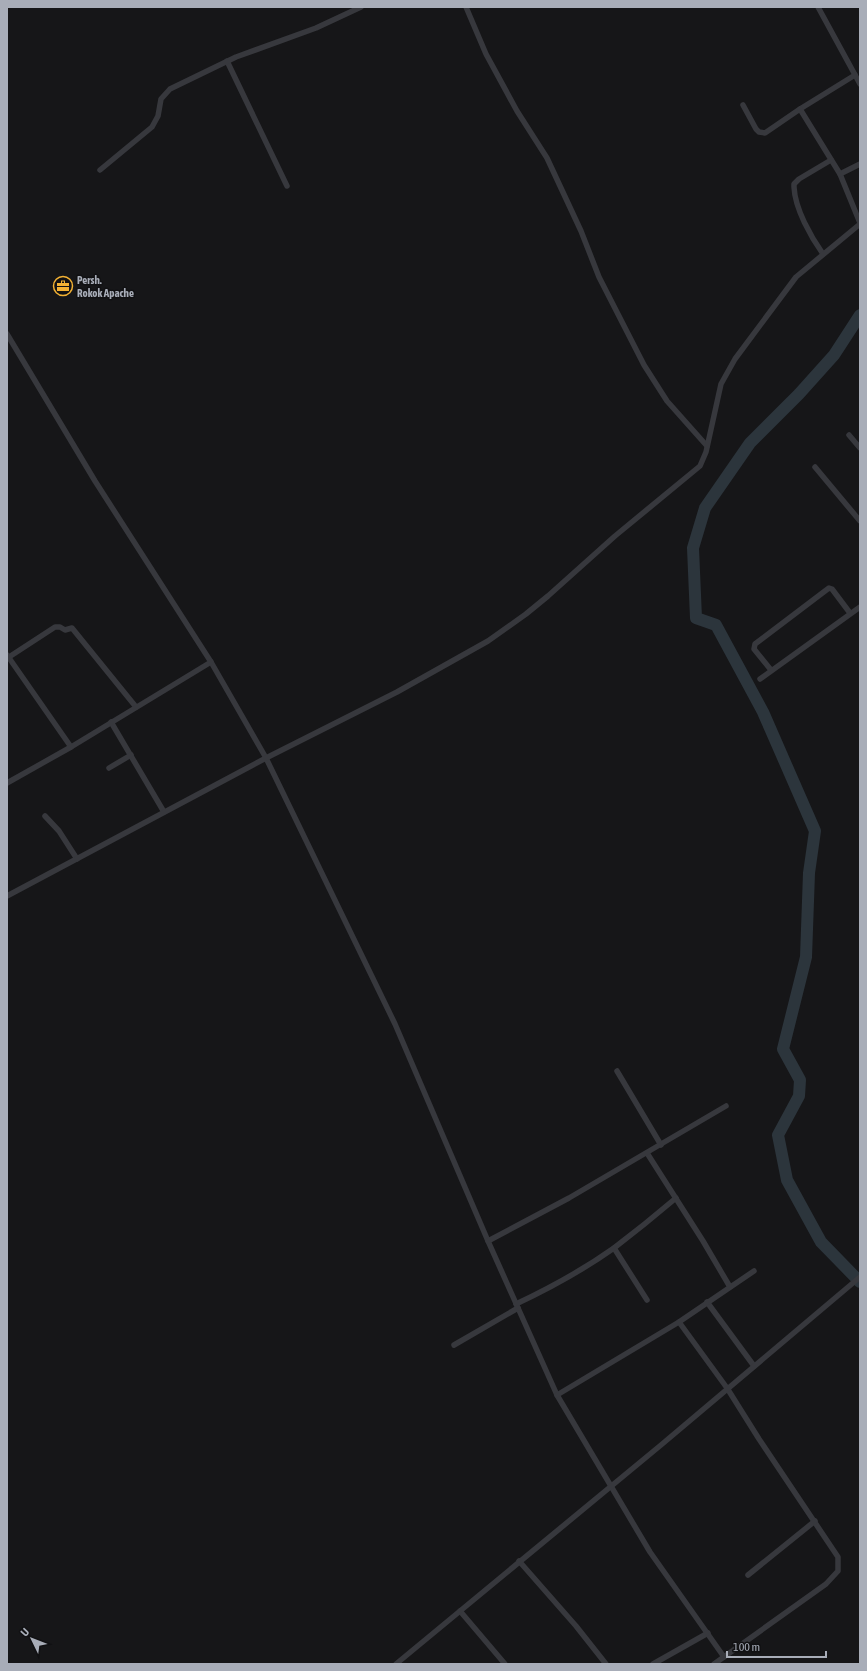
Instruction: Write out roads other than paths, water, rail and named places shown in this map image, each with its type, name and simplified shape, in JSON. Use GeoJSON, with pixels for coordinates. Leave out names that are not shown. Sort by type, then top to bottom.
{"type":"FeatureCollection","features":[{"type":"Feature","properties":{"kind":"street"},"geometry":{"type":"LineString","coordinates":[[100,170],[152,128],[158,116],[161,99],[167,92],[190,78],[227,61],[316,28],[361,7]]}},
{"type":"Feature","properties":{"kind":"street"},"geometry":{"type":"LineString","coordinates":[[466,7],[486,54],[517,111],[547,158],[581,231],[602,284],[644,366],[666,401],[707,446]]}},
{"type":"Feature","properties":{"kind":"street"},"geometry":{"type":"LineString","coordinates":[[818,7],[860,84]]}},
{"type":"Feature","properties":{"kind":"street"},"geometry":{"type":"LineString","coordinates":[[227,61],[287,186]]}},
{"type":"Feature","properties":{"kind":"street"},"geometry":{"type":"LineString","coordinates":[[743,105],[756,129],[765,133],[800,109],[855,75]]}},
{"type":"Feature","properties":{"kind":"street"},"geometry":{"type":"LineString","coordinates":[[7,896],[266,758],[397,692],[467,654],[512,624],[548,596],[615,536],[695,471],[704,459],[721,384],[735,359],[796,277],[860,224],[840,174],[800,109]]}},
{"type":"Feature","properties":{"kind":"street"},"geometry":{"type":"LineString","coordinates":[[823,254],[812,240],[805,224],[794,184],[799,179],[831,160]]}},
{"type":"Feature","properties":{"kind":"street"},"geometry":{"type":"LineString","coordinates":[[840,174],[860,164]]}},
{"type":"Feature","properties":{"kind":"street"},"geometry":{"type":"LineString","coordinates":[[7,334],[95,481],[211,662],[266,758],[395,1024],[488,1241],[557,1395],[610,1487],[650,1552],[724,1657]]}},
{"type":"Feature","properties":{"kind":"street"},"geometry":{"type":"LineString","coordinates":[[849,435],[860,448]]}},
{"type":"Feature","properties":{"kind":"street"},"geometry":{"type":"LineString","coordinates":[[814,467],[860,521]]}},
{"type":"Feature","properties":{"kind":"street"},"geometry":{"type":"LineString","coordinates":[[771,670],[754,649],[754,645],[829,588],[832,589],[850,613]]}},
{"type":"Feature","properties":{"kind":"street"},"geometry":{"type":"LineString","coordinates":[[760,679],[860,607]]}},
{"type":"Feature","properties":{"kind":"street"},"geometry":{"type":"LineString","coordinates":[[71,747],[8,656],[55,628],[60,627],[65,630],[72,628],[136,707]]}},
{"type":"Feature","properties":{"kind":"street"},"geometry":{"type":"LineString","coordinates":[[7,783],[71,747],[211,662]]}},
{"type":"Feature","properties":{"kind":"street"},"geometry":{"type":"LineString","coordinates":[[111,722],[164,812]]}},
{"type":"Feature","properties":{"kind":"street"},"geometry":{"type":"LineString","coordinates":[[109,768],[131,755]]}},
{"type":"Feature","properties":{"kind":"street"},"geometry":{"type":"LineString","coordinates":[[45,816],[59,831],[77,859]]}},
{"type":"Feature","properties":{"kind":"street"},"geometry":{"type":"LineString","coordinates":[[617,1072],[661,1145]]}},
{"type":"Feature","properties":{"kind":"street"},"geometry":{"type":"LineString","coordinates":[[488,1241],[576,1194],[726,1106]]}},
{"type":"Feature","properties":{"kind":"street"},"geometry":{"type":"LineString","coordinates":[[647,1153],[704,1241],[730,1287]]}},
{"type":"Feature","properties":{"kind":"street"},"geometry":{"type":"LineString","coordinates":[[454,1345],[517,1306],[552,1287],[614,1248],[676,1198]]}},
{"type":"Feature","properties":{"kind":"street"},"geometry":{"type":"LineString","coordinates":[[614,1248],[647,1300]]}},
{"type":"Feature","properties":{"kind":"street"},"geometry":{"type":"LineString","coordinates":[[557,1395],[679,1322],[754,1272]]}},
{"type":"Feature","properties":{"kind":"street"},"geometry":{"type":"LineString","coordinates":[[396,1664],[860,1277]]}},
{"type":"Feature","properties":{"kind":"street"},"geometry":{"type":"LineString","coordinates":[[707,1302],[754,1366]]}},
{"type":"Feature","properties":{"kind":"street"},"geometry":{"type":"LineString","coordinates":[[679,1322],[727,1388],[758,1439],[838,1557],[838,1571],[826,1584],[714,1664]]}},
{"type":"Feature","properties":{"kind":"street"},"geometry":{"type":"LineString","coordinates":[[748,1575],[815,1521]]}},
{"type":"Feature","properties":{"kind":"street"},"geometry":{"type":"LineString","coordinates":[[519,1561],[576,1626],[606,1664]]}},
{"type":"Feature","properties":{"kind":"street"},"geometry":{"type":"LineString","coordinates":[[460,1611],[505,1664]]}},
{"type":"Feature","properties":{"kind":"street"},"geometry":{"type":"LineString","coordinates":[[653,1664],[708,1633]]}},
{"type":"Feature","properties":{"kind":"waterway"},"geometry":{"type":"LineString","coordinates":[[860,315],[834,355],[799,394],[750,443],[705,508],[693,548],[696,618],[716,625],[763,712],[815,831],[809,873],[806,957],[783,1049],[800,1080],[799,1096],[778,1135],[787,1180],[821,1242],[860,1282]]}},
{"type":"Feature","properties":{"kind":"place","name":"Persh. Rokok Apache"},"geometry":{"type":"Point","coordinates":[63,286]}}]}
